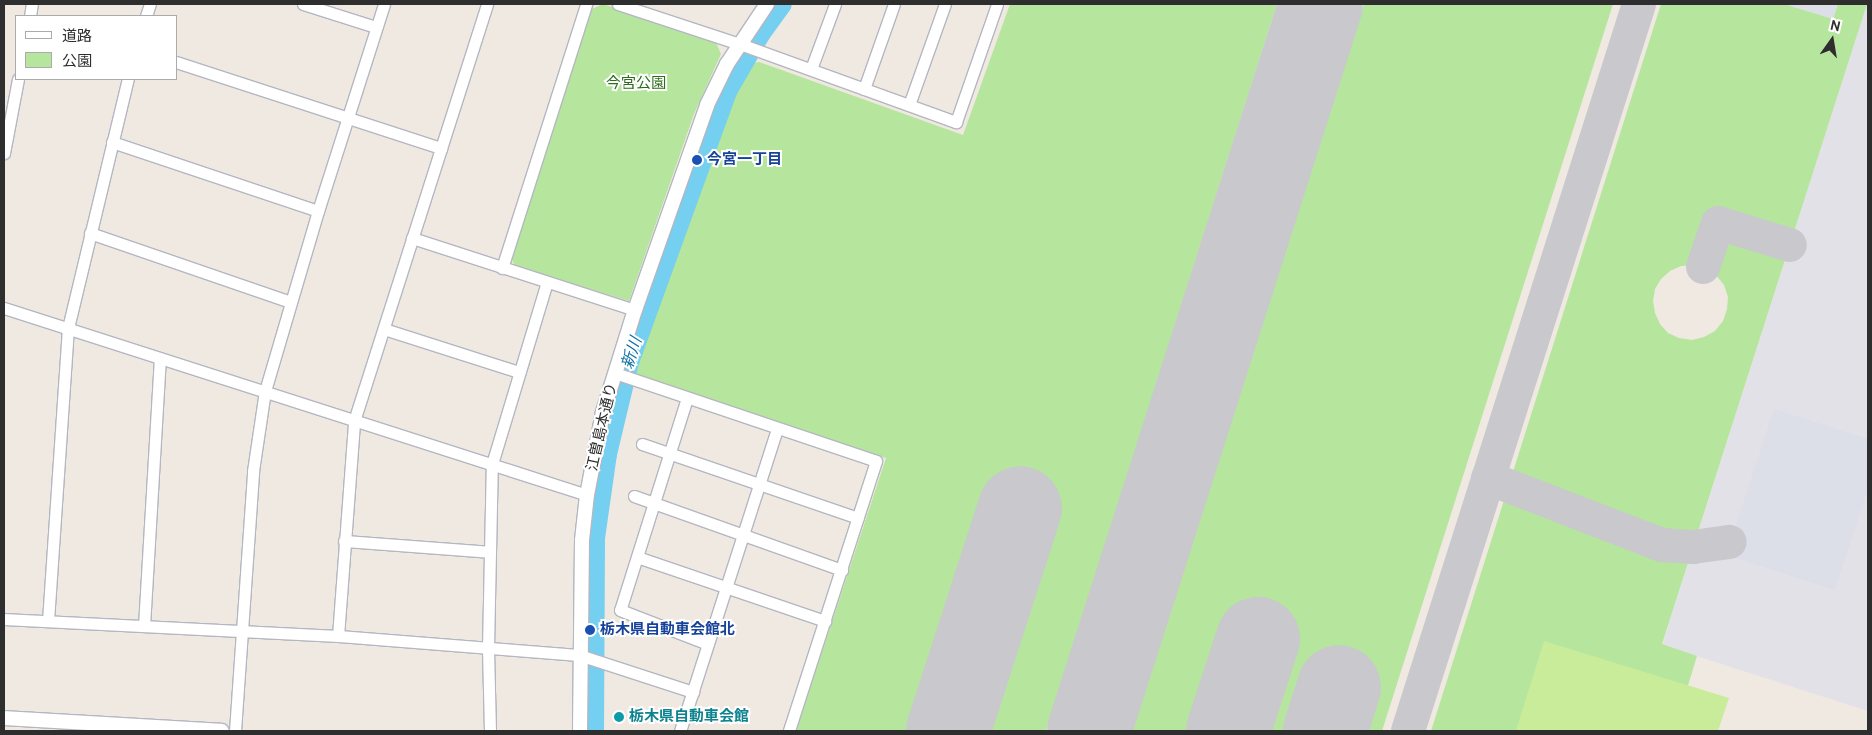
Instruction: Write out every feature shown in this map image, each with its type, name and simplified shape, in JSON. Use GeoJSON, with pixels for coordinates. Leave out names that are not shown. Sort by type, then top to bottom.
{"type":"FeatureCollection","features":[{"type":"Feature","properties":{"kind":"street"},"geometry":{"type":"LineString","coordinates":[[303,4],[376,27]]}},
{"type":"Feature","properties":{"kind":"street"},"geometry":{"type":"LineString","coordinates":[[235,731],[252,471],[264,391],[347,117],[384,4]]}},
{"type":"Feature","properties":{"kind":"street"},"geometry":{"type":"LineString","coordinates":[[338,636],[354,421],[488,4]]}},
{"type":"Feature","properties":{"kind":"street"},"geometry":{"type":"LineString","coordinates":[[502,268],[586,4]]}},
{"type":"Feature","properties":{"kind":"street"},"geometry":{"type":"LineString","coordinates":[[618,4],[740,44],[956,122],[997,4]]}},
{"type":"Feature","properties":{"kind":"street","name":"江曽島本通り"},"geometry":{"type":"LineString","coordinates":[[580,731],[579,655],[582,540],[587,495],[599,430],[635,310],[707,105],[720,76],[767,4]]}},
{"type":"Feature","properties":{"kind":"street"},"geometry":{"type":"LineString","coordinates":[[811,69],[835,4]]}},
{"type":"Feature","properties":{"kind":"street"},"geometry":{"type":"LineString","coordinates":[[864,88],[894,4]]}},
{"type":"Feature","properties":{"kind":"street"},"geometry":{"type":"LineString","coordinates":[[909,105],[945,4]]}},
{"type":"Feature","properties":{"kind":"street"},"geometry":{"type":"LineString","coordinates":[[178,63],[441,148]]}},
{"type":"Feature","properties":{"kind":"street"},"geometry":{"type":"LineString","coordinates":[[4,153],[9,94],[17,80]]}},
{"type":"Feature","properties":{"kind":"street"},"geometry":{"type":"LineString","coordinates":[[48,621],[68,328],[128,80]]}},
{"type":"Feature","properties":{"kind":"street"},"geometry":{"type":"LineString","coordinates":[[112,142],[318,211]]}},
{"type":"Feature","properties":{"kind":"street"},"geometry":{"type":"LineString","coordinates":[[90,233],[290,302]]}},
{"type":"Feature","properties":{"kind":"street"},"geometry":{"type":"LineString","coordinates":[[412,238],[635,310]]}},
{"type":"Feature","properties":{"kind":"street"},"geometry":{"type":"LineString","coordinates":[[490,731],[488,648],[492,464],[547,282]]}},
{"type":"Feature","properties":{"kind":"street"},"geometry":{"type":"LineString","coordinates":[[4,308],[587,495]]}},
{"type":"Feature","properties":{"kind":"street"},"geometry":{"type":"LineString","coordinates":[[384,329],[519,372]]}},
{"type":"Feature","properties":{"kind":"street"},"geometry":{"type":"LineString","coordinates":[[144,626],[160,359]]}},
{"type":"Feature","properties":{"kind":"street"},"geometry":{"type":"LineString","coordinates":[[615,373],[876,461],[789,731]]}},
{"type":"Feature","properties":{"kind":"street"},"geometry":{"type":"LineString","coordinates":[[687,398],[620,610],[708,644]]}},
{"type":"Feature","properties":{"kind":"street"},"geometry":{"type":"LineString","coordinates":[[680,731],[777,429]]}},
{"type":"Feature","properties":{"kind":"street"},"geometry":{"type":"LineString","coordinates":[[642,444],[858,518]]}},
{"type":"Feature","properties":{"kind":"street"},"geometry":{"type":"LineString","coordinates":[[634,496],[842,570]]}},
{"type":"Feature","properties":{"kind":"street"},"geometry":{"type":"LineString","coordinates":[[344,541],[490,552]]}},
{"type":"Feature","properties":{"kind":"street"},"geometry":{"type":"LineString","coordinates":[[637,557],[825,621]]}},
{"type":"Feature","properties":{"kind":"street"},"geometry":{"type":"LineString","coordinates":[[4,619],[338,636],[579,655],[693,692]]}},
{"type":"Feature","properties":{"kind":"street"},"geometry":{"type":"LineString","coordinates":[[4,718],[222,731]]}},
{"type":"Feature","properties":{"kind":"shaded area"},"geometry":{"type":"Polygon","coordinates":[[[1784,4],[1838,4],[1833,19],[1784,4]]]}},
{"type":"Feature","properties":{"kind":"shaded area"},"geometry":{"type":"Polygon","coordinates":[[[1868,4],[1868,711],[1662,645],[1868,4]]]}},
{"type":"Feature","properties":{"kind":"shaded area"},"geometry":{"type":"Polygon","coordinates":[[[1774,409],[1868,439],[1868,488],[1835,590],[1726,555],[1774,409]]]}},
{"type":"Feature","properties":{"kind":"green space","name":"今宮公園"},"geometry":{"type":"Polygon","coordinates":[[[603,4],[716,42],[721,54],[694,114],[629,301],[515,266],[511,258],[592,9],[603,4]]]}},
{"type":"Feature","properties":{"kind":"green space"},"geometry":{"type":"Polygon","coordinates":[[[1010,4],[1277,4],[1046,731],[796,731],[886,458],[638,378],[633,370],[742,71],[751,63],[759,62],[963,135],[1010,4]]]}},
{"type":"Feature","properties":{"kind":"green space"},"geometry":{"type":"Polygon","coordinates":[[[1364,4],[1613,4],[1382,731],[1132,731],[1364,4]]]}},
{"type":"Feature","properties":{"kind":"green space"},"geometry":{"type":"Polygon","coordinates":[[[1661,4],[1784,4],[1833,19],[1838,4],[1867,4],[1662,644],[1697,656],[1674,731],[1431,731],[1661,4]],[[1693,265],[1681,266],[1670,271],[1661,279],[1655,289],[1653,301],[1655,313],[1660,324],[1668,333],[1679,338],[1692,340],[1704,337],[1715,331],[1723,321],[1728,297],[1724,285],[1716,275],[1706,268],[1693,265]]]}},
{"type":"Feature","properties":{"kind":"green space"},"geometry":{"type":"Polygon","coordinates":[[[1544,641],[1729,698],[1718,731],[1516,731],[1544,641]]]}},
{"type":"Feature","properties":{"kind":"waterway","name":"新川"},"geometry":{"type":"LineString","coordinates":[[593,731],[594,538],[606,454],[628,362],[726,91],[759,34],[781,4]]}},
{"type":"Feature","properties":{"kind":"taxiway"},"geometry":{"type":"LineString","coordinates":[[1408,731],[1639,4]]}},
{"type":"Feature","properties":{"kind":"taxiway"},"geometry":{"type":"LineString","coordinates":[[1703,267],[1718,223],[1790,245]]}},
{"type":"Feature","properties":{"kind":"taxiway"},"geometry":{"type":"LineString","coordinates":[[1488,478],[1662,545],[1693,547],[1730,542]]}},
{"type":"Feature","properties":{"kind":"runway"},"geometry":{"type":"LineString","coordinates":[[1089,731],[1321,4]]}},
{"type":"Feature","properties":{"kind":"runway"},"geometry":{"type":"LineString","coordinates":[[948,731],[1020,508]]}},
{"type":"Feature","properties":{"kind":"runway"},"geometry":{"type":"LineString","coordinates":[[1228,731],[1258,639]]}},
{"type":"Feature","properties":{"kind":"runway"},"geometry":{"type":"LineString","coordinates":[[1325,731],[1339,687]]}},
{"type":"Feature","properties":{"kind":"place","name":"今宮一丁目"},"geometry":{"type":"Point","coordinates":[697,160]}},
{"type":"Feature","properties":{"kind":"place","name":"栃木県自動車会館北"},"geometry":{"type":"Point","coordinates":[590,630]}},
{"type":"Feature","properties":{"kind":"place","name":"栃木県自動車会館"},"geometry":{"type":"Point","coordinates":[619,717]}}]}
